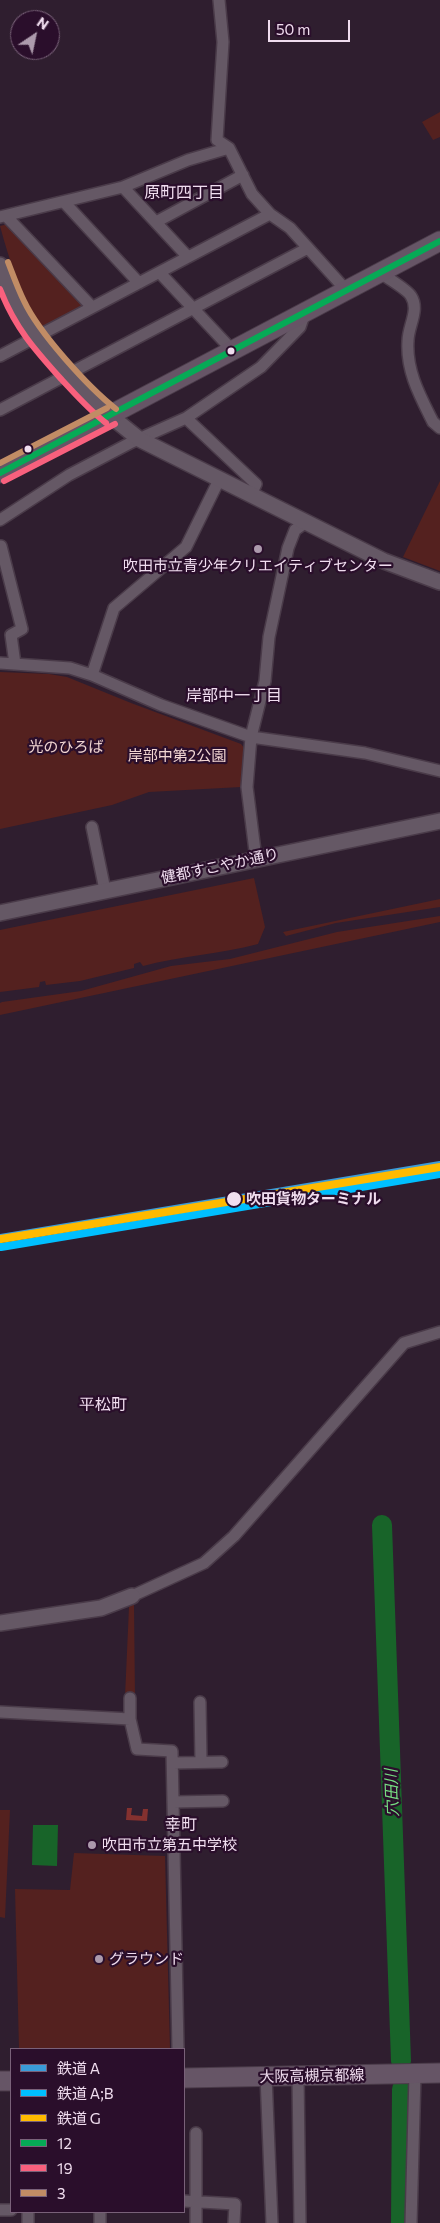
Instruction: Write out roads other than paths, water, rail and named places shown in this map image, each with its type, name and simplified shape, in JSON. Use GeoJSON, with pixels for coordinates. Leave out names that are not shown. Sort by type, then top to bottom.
{"type":"FeatureCollection","features":[{"type":"Feature","properties":{"kind":"main road"},"geometry":{"type":"LineString","coordinates":[[0,474],[440,240]]}},
{"type":"Feature","properties":{"kind":"main road","name":"大阪高槻京都線"},"geometry":{"type":"LineString","coordinates":[[185,2078],[440,2073]]}},
{"type":"Feature","properties":{"kind":"street"},"geometry":{"type":"LineString","coordinates":[[219,0],[223,42],[217,140],[229,148],[252,194],[270,214],[290,228],[346,290]]}},
{"type":"Feature","properties":{"kind":"street"},"geometry":{"type":"LineString","coordinates":[[3,217],[123,187],[188,160],[229,148]]}},
{"type":"Feature","properties":{"kind":"street"},"geometry":{"type":"LineString","coordinates":[[156,222],[243,175]]}},
{"type":"Feature","properties":{"kind":"street"},"geometry":{"type":"LineString","coordinates":[[123,187],[188,258]]}},
{"type":"Feature","properties":{"kind":"street"},"geometry":{"type":"LineString","coordinates":[[64,202],[139,283]]}},
{"type":"Feature","properties":{"kind":"street"},"geometry":{"type":"LineString","coordinates":[[1,353],[160,273],[270,214]]}},
{"type":"Feature","properties":{"kind":"street"},"geometry":{"type":"LineString","coordinates":[[3,217],[92,307]]}},
{"type":"Feature","properties":{"kind":"street"},"geometry":{"type":"LineString","coordinates":[[0,410],[308,248]]}},
{"type":"Feature","properties":{"kind":"street"},"geometry":{"type":"LineString","coordinates":[[0,265],[16,306],[35,337],[98,406],[139,438],[219,480],[384,561],[440,582]]}},
{"type":"Feature","properties":{"kind":"street"},"geometry":{"type":"LineString","coordinates":[[380,272],[411,294],[415,308],[408,338],[408,364],[413,380],[438,423]]}},
{"type":"Feature","properties":{"kind":"street"},"geometry":{"type":"LineString","coordinates":[[160,273],[233,351]]}},
{"type":"Feature","properties":{"kind":"street"},"geometry":{"type":"LineString","coordinates":[[0,520],[69,475],[139,438],[186,418],[261,368],[300,327],[306,311]]}},
{"type":"Feature","properties":{"kind":"street"},"geometry":{"type":"LineString","coordinates":[[186,418],[256,484],[251,495]]}},
{"type":"Feature","properties":{"kind":"street"},"geometry":{"type":"LineString","coordinates":[[92,675],[114,608],[186,548],[219,480]]}},
{"type":"Feature","properties":{"kind":"street"},"geometry":{"type":"LineString","coordinates":[[256,859],[247,787],[252,737],[265,681],[269,637],[288,548],[295,530],[306,522]]}},
{"type":"Feature","properties":{"kind":"street"},"geometry":{"type":"LineString","coordinates":[[1,546],[22,629],[11,635],[15,664]]}},
{"type":"Feature","properties":{"kind":"street"},"geometry":{"type":"LineString","coordinates":[[0,663],[70,668],[92,675],[161,705],[252,737],[365,753],[440,771]]}},
{"type":"Feature","properties":{"kind":"street","name":"健都すこやか通り"},"geometry":{"type":"LineString","coordinates":[[0,913],[440,821]]}},
{"type":"Feature","properties":{"kind":"street"},"geometry":{"type":"LineString","coordinates":[[92,827],[100,841],[105,890]]}},
{"type":"Feature","properties":{"kind":"street"},"geometry":{"type":"LineString","coordinates":[[0,1623],[101,1608],[204,1563],[234,1536],[404,1343],[440,1332]]}},
{"type":"Feature","properties":{"kind":"street"},"geometry":{"type":"LineString","coordinates":[[130,1698],[130,1719],[137,1748],[172,1751],[178,2048]]}},
{"type":"Feature","properties":{"kind":"street"},"geometry":{"type":"LineString","coordinates":[[200,1702],[201,1762]]}},
{"type":"Feature","properties":{"kind":"street"},"geometry":{"type":"LineString","coordinates":[[0,1712],[130,1719]]}},
{"type":"Feature","properties":{"kind":"street"},"geometry":{"type":"LineString","coordinates":[[173,1763],[222,1762]]}},
{"type":"Feature","properties":{"kind":"street"},"geometry":{"type":"LineString","coordinates":[[174,1802],[223,1801]]}},
{"type":"Feature","properties":{"kind":"street"},"geometry":{"type":"LineString","coordinates":[[411,2223],[415,2074]]}},
{"type":"Feature","properties":{"kind":"street"},"geometry":{"type":"LineString","coordinates":[[266,2076],[272,2223]]}},
{"type":"Feature","properties":{"kind":"street"},"geometry":{"type":"LineString","coordinates":[[298,2076],[300,2223]]}},
{"type":"Feature","properties":{"kind":"street"},"geometry":{"type":"LineString","coordinates":[[196,2133],[190,2161],[196,2201],[196,2223]]}},
{"type":"Feature","properties":{"kind":"street"},"geometry":{"type":"LineString","coordinates":[[185,2201],[235,2204],[234,2223]]}},
{"type":"Feature","properties":{"kind":"waterway","name":"穴田川"},"geometry":{"type":"LineString","coordinates":[[382,1525],[401,2061]]}},
{"type":"Feature","properties":{"kind":"waterway","name":"穴田川"},"geometry":{"type":"LineString","coordinates":[[401,2223],[402,2089]]}},
{"type":"Feature","properties":{"kind":"rail line","name":"A"},"geometry":{"type":"LineString","coordinates":[[0,1238],[440,1165]]}},
{"type":"Feature","properties":{"kind":"rail line","name":"G"},"geometry":{"type":"LineString","coordinates":[[1,1239],[440,1167]]}},
{"type":"Feature","properties":{"kind":"rail line","name":"A;B"},"geometry":{"type":"LineString","coordinates":[[1,1247],[440,1174]]}},
{"type":"Feature","properties":{"kind":"place","name":"吹田市立青少年クリエイティブセンター"},"geometry":{"type":"Point","coordinates":[258,549]}},
{"type":"Feature","properties":{"kind":"place","name":"吹田貨物ターミナル"},"geometry":{"type":"Point","coordinates":[234,1199]}},
{"type":"Feature","properties":{"kind":"place","name":"吹田市立第五中学校"},"geometry":{"type":"Point","coordinates":[92,1845]}},
{"type":"Feature","properties":{"kind":"place","name":"グラウンド"},"geometry":{"type":"Point","coordinates":[99,1959]}},
{"type":"Feature","properties":{"kind":"district","name":"原町四丁目"},"geometry":{"type":"Point","coordinates":[184,193]}},
{"type":"Feature","properties":{"kind":"district","name":"岸部中一丁目"},"geometry":{"type":"Point","coordinates":[234,696]}},
{"type":"Feature","properties":{"kind":"district","name":"平松町"},"geometry":{"type":"Point","coordinates":[103,1405]}},
{"type":"Feature","properties":{"kind":"district","name":"幸町"},"geometry":{"type":"Point","coordinates":[181,1825]}},
{"type":"Feature","properties":{"kind":"park label","name":"光のひろば"},"geometry":{"type":"Point","coordinates":[66,747]}},
{"type":"Feature","properties":{"kind":"park label","name":"岸部中第2公園"},"geometry":{"type":"Point","coordinates":[177,756]}}]}
